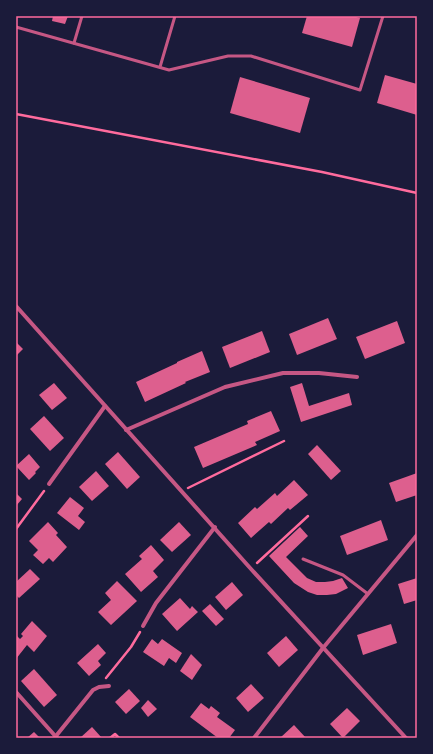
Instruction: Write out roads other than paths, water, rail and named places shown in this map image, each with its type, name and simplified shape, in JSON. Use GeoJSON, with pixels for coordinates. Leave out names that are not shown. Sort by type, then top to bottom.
{"type":"FeatureCollection","features":[{"type":"Feature","properties":{"kind":"street"},"geometry":{"type":"LineString","coordinates":[[16,306],[251,569],[406,738]]}},
{"type":"Feature","properties":{"kind":"street"},"geometry":{"type":"LineString","coordinates":[[126,430],[225,387],[283,373],[318,373],[357,377]]}},
{"type":"Feature","properties":{"kind":"street"},"geometry":{"type":"LineString","coordinates":[[49,484],[105,406]]}},
{"type":"Feature","properties":{"kind":"street"},"geometry":{"type":"LineString","coordinates":[[143,626],[156,603],[215,527]]}},
{"type":"Feature","properties":{"kind":"street"},"geometry":{"type":"LineString","coordinates":[[254,738],[323,648],[417,535]]}},
{"type":"Feature","properties":{"kind":"street"},"geometry":{"type":"LineString","coordinates":[[16,692],[57,737],[92,690],[99,686],[109,686]]}},
{"type":"Feature","properties":{"kind":"lane"},"geometry":{"type":"LineString","coordinates":[[74,43],[82,16]]}},
{"type":"Feature","properties":{"kind":"lane"},"geometry":{"type":"LineString","coordinates":[[160,67],[175,16]]}},
{"type":"Feature","properties":{"kind":"lane"},"geometry":{"type":"LineString","coordinates":[[16,27],[170,70],[228,56],[251,56],[360,90],[383,16]]}},
{"type":"Feature","properties":{"kind":"lane"},"geometry":{"type":"LineString","coordinates":[[303,559],[343,575],[368,594]]}}]}
